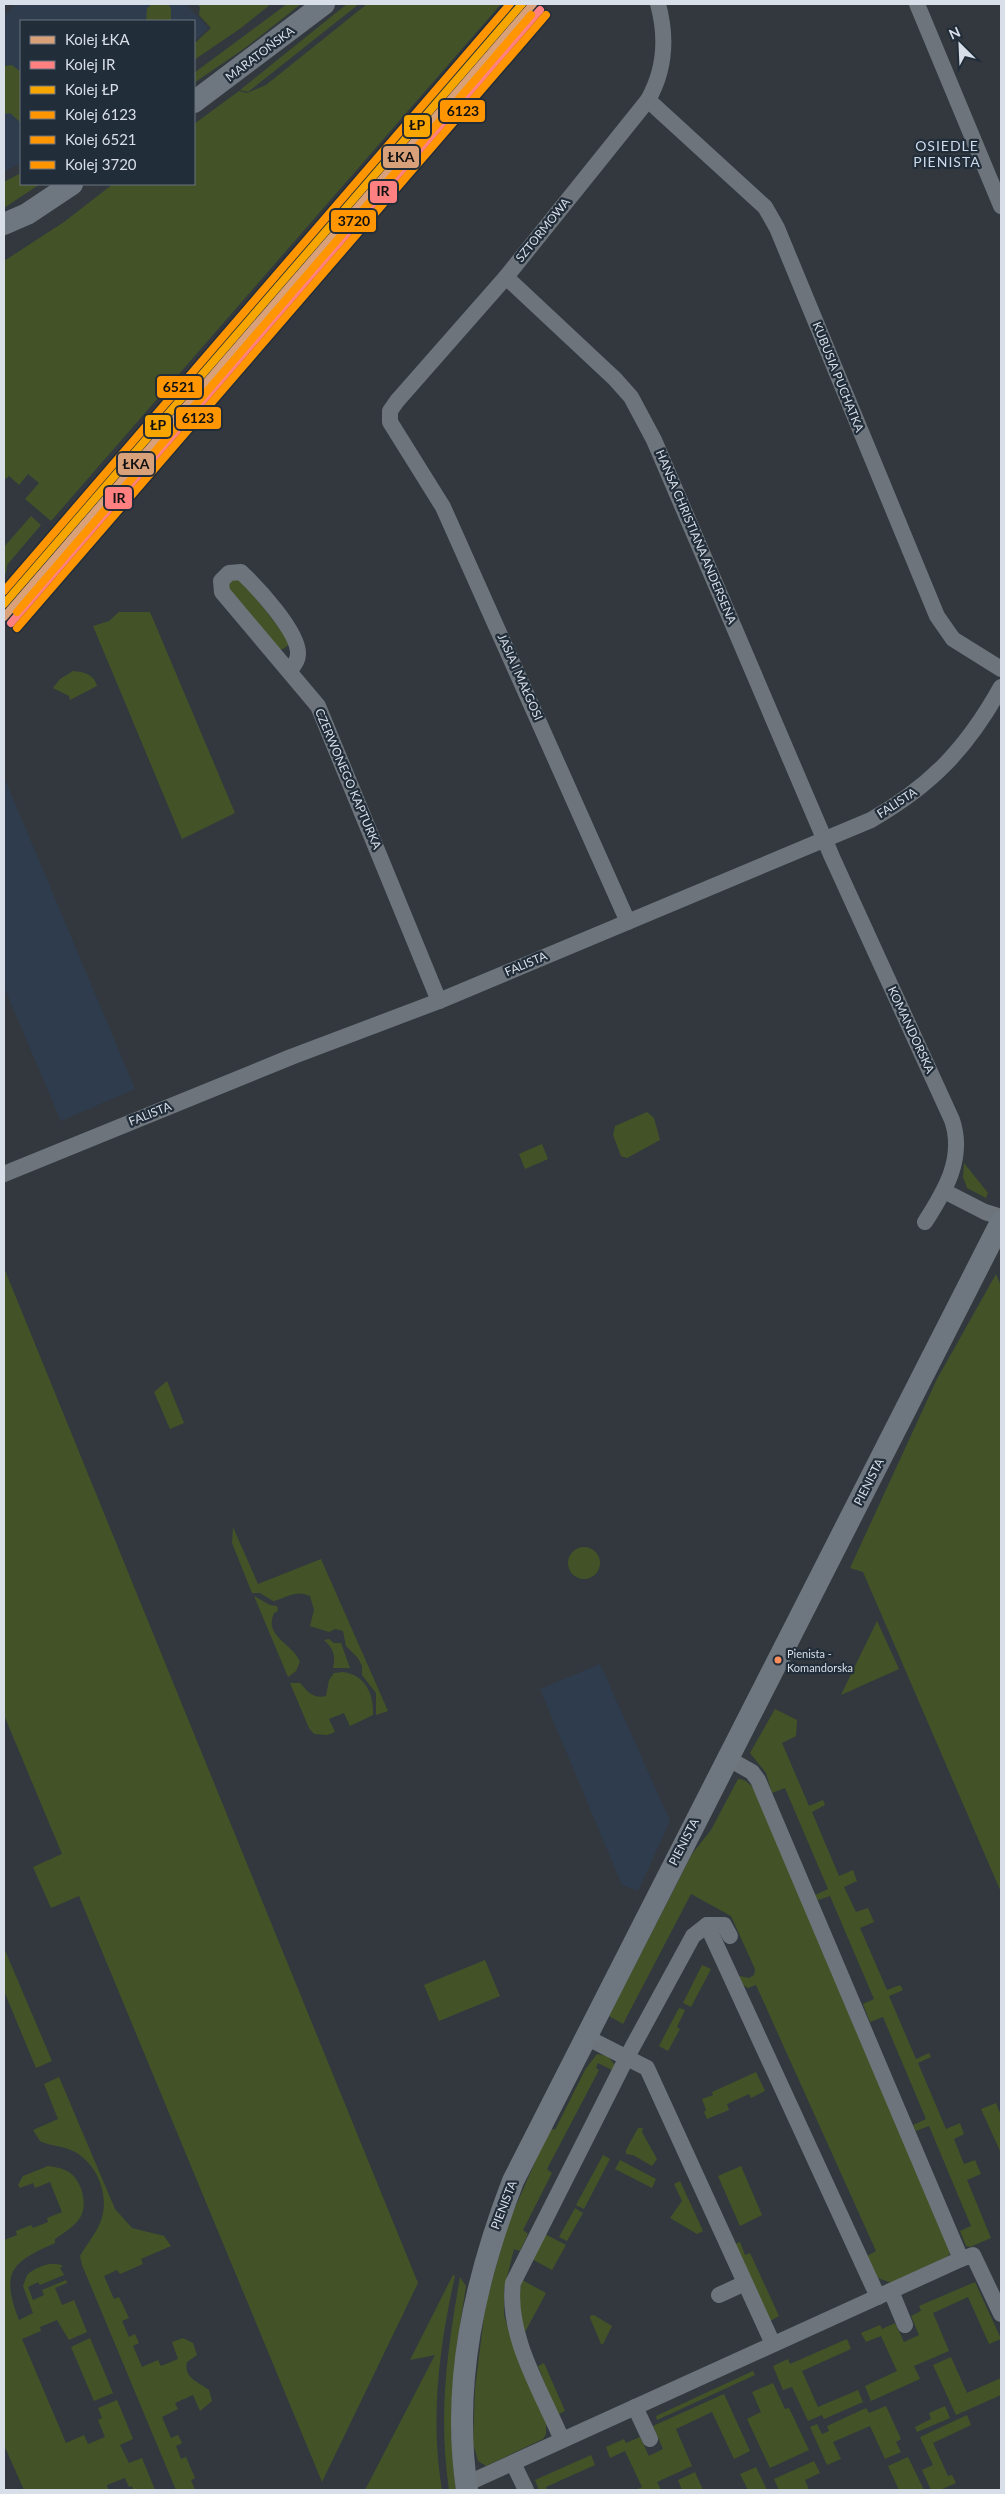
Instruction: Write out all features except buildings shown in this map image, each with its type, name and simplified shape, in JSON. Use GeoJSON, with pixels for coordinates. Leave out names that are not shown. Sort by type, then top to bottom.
{"type":"FeatureCollection","features":[{"type":"Feature","properties":{"kind":"street","name":"MARATOŃSKA"},"geometry":{"type":"LineString","coordinates":[[195,101],[275,43],[324,4]]}},
{"type":"Feature","properties":{"kind":"street","name":"SZTORMOWA"},"geometry":{"type":"LineString","coordinates":[[400,439],[390,422],[390,411],[506,276],[648,100],[656,86],[664,50],[664,32],[658,4]]}},
{"type":"Feature","properties":{"kind":"street"},"geometry":{"type":"LineString","coordinates":[[917,4],[1001,206]]}},
{"type":"Feature","properties":{"kind":"street","name":"KUBUSIA PUCHATKA"},"geometry":{"type":"LineString","coordinates":[[648,100],[765,207],[777,228],[937,616],[953,639],[1001,669]]}},
{"type":"Feature","properties":{"kind":"street"},"geometry":{"type":"LineString","coordinates":[[4,236],[27,214],[70,185]]}},
{"type":"Feature","properties":{"kind":"street"},"geometry":{"type":"LineString","coordinates":[[4,224],[27,214]]}},
{"type":"Feature","properties":{"kind":"street","name":"HANSA CHRISTIANA ANDERSENA"},"geometry":{"type":"LineString","coordinates":[[506,276],[615,379],[643,416],[825,839]]}},
{"type":"Feature","properties":{"kind":"street","name":"JASIA I MAŁGOSI"},"geometry":{"type":"LineString","coordinates":[[400,439],[429,482],[447,515],[628,922]]}},
{"type":"Feature","properties":{"kind":"street","name":"CZERWONEGO KAPTURKA"},"geometry":{"type":"LineString","coordinates":[[289,671],[296,664],[298,653],[293,635],[241,572],[229,573],[221,582],[222,592],[318,706],[325,719],[439,1001]]}},
{"type":"Feature","properties":{"kind":"street","name":"FALISTA"},"geometry":{"type":"LineString","coordinates":[[4,1174],[292,1056],[439,1001],[871,820],[900,803],[929,782],[960,749],[1001,687]]}},
{"type":"Feature","properties":{"kind":"street","name":"KOMANDORSKA"},"geometry":{"type":"LineString","coordinates":[[825,839],[956,1131],[957,1156],[944,1191],[926,1222]]}},
{"type":"Feature","properties":{"kind":"street"},"geometry":{"type":"LineString","coordinates":[[944,1191],[985,1212],[1001,1217]]}},
{"type":"Feature","properties":{"kind":"street","name":"PIENISTA"},"geometry":{"type":"LineString","coordinates":[[466,2487],[462,2444],[464,2372],[473,2308],[481,2273],[513,2181],[1001,1222]]}},
{"type":"Feature","properties":{"kind":"street"},"geometry":{"type":"LineString","coordinates":[[728,1758],[752,1772],[758,1780],[961,2258]]}},
{"type":"Feature","properties":{"kind":"street"},"geometry":{"type":"LineString","coordinates":[[562,2440],[518,2338],[512,2314],[513,2283],[627,2057],[694,1936],[707,1925],[724,1925],[730,1936]]}},
{"type":"Feature","properties":{"kind":"street"},"geometry":{"type":"LineString","coordinates":[[707,1925],[884,2294],[905,2325]]}},
{"type":"Feature","properties":{"kind":"street"},"geometry":{"type":"LineString","coordinates":[[586,2037],[643,2064],[650,2073],[773,2344]]}},
{"type":"Feature","properties":{"kind":"street"},"geometry":{"type":"LineString","coordinates":[[466,2487],[513,2462],[971,2254],[976,2258],[1001,2314]]}},
{"type":"Feature","properties":{"kind":"street"},"geometry":{"type":"LineString","coordinates":[[719,2295],[745,2283]]}},
{"type":"Feature","properties":{"kind":"street"},"geometry":{"type":"LineString","coordinates":[[635,2407],[650,2439]]}},
{"type":"Feature","properties":{"kind":"street"},"geometry":{"type":"LineString","coordinates":[[513,2462],[526,2490]]}},
{"type":"Feature","properties":{"kind":"shaded area"},"geometry":{"type":"Polygon","coordinates":[[[16,4],[186,4],[208,28],[195,41],[195,20],[20,20],[20,164],[4,172],[4,16],[16,4]]]}},
{"type":"Feature","properties":{"kind":"shaded area"},"geometry":{"type":"Polygon","coordinates":[[[4,777],[135,1089],[61,1121],[4,987],[4,777]]]}},
{"type":"Feature","properties":{"kind":"shaded area"},"geometry":{"type":"Polygon","coordinates":[[[600,1664],[670,1821],[638,1891],[622,1885],[540,1689],[600,1664]]]}},
{"type":"Feature","properties":{"kind":"green space"},"geometry":{"type":"Polygon","coordinates":[[[152,4],[168,4],[171,8],[171,20],[146,20],[147,8],[152,4]]]}},
{"type":"Feature","properties":{"kind":"green space"},"geometry":{"type":"Polygon","coordinates":[[[197,4],[271,4],[241,28],[195,59],[195,43],[211,28],[199,15],[200,7],[197,4]]]}},
{"type":"Feature","properties":{"kind":"green space"},"geometry":{"type":"Polygon","coordinates":[[[287,4],[301,4],[245,48],[195,82],[195,72],[287,4]]]}},
{"type":"Feature","properties":{"kind":"green space"},"geometry":{"type":"Polygon","coordinates":[[[347,4],[359,4],[248,92],[240,90],[347,4]]]}},
{"type":"Feature","properties":{"kind":"green space"},"geometry":{"type":"Polygon","coordinates":[[[367,4],[501,4],[51,521],[25,499],[39,483],[28,474],[19,485],[9,476],[4,480],[4,261],[64,222],[112,185],[195,185],[195,123],[239,91],[247,93],[266,85],[367,4]]]}},
{"type":"Feature","properties":{"kind":"green space"},"geometry":{"type":"Polygon","coordinates":[[[12,65],[20,71],[20,122],[10,113],[4,114],[4,66],[12,65]]]}},
{"type":"Feature","properties":{"kind":"green space"},"geometry":{"type":"Polygon","coordinates":[[[20,174],[20,185],[38,185],[4,208],[4,182],[20,174]]]}},
{"type":"Feature","properties":{"kind":"green space"},"geometry":{"type":"Polygon","coordinates":[[[31,516],[41,525],[7,565],[4,576],[4,547],[31,516]]]}},
{"type":"Feature","properties":{"kind":"green space"},"geometry":{"type":"Polygon","coordinates":[[[233,578],[243,582],[291,643],[283,649],[275,649],[228,589],[228,584],[233,578]]]}},
{"type":"Feature","properties":{"kind":"green space"},"geometry":{"type":"Polygon","coordinates":[[[119,612],[150,612],[235,813],[182,839],[93,626],[109,621],[119,612]]]}},
{"type":"Feature","properties":{"kind":"green space"},"geometry":{"type":"Polygon","coordinates":[[[73,671],[88,674],[94,679],[97,686],[70,700],[69,696],[53,688],[60,679],[73,671]]]}},
{"type":"Feature","properties":{"kind":"green space"},"geometry":{"type":"Polygon","coordinates":[[[647,1112],[654,1118],[660,1140],[627,1158],[621,1156],[613,1135],[615,1126],[647,1112]]]}},
{"type":"Feature","properties":{"kind":"green space"},"geometry":{"type":"Polygon","coordinates":[[[542,1144],[548,1159],[525,1169],[519,1154],[542,1144]]]}},
{"type":"Feature","properties":{"kind":"green space"},"geometry":{"type":"Polygon","coordinates":[[[964,1163],[988,1193],[986,1198],[967,1188],[963,1177],[964,1163]]]}},
{"type":"Feature","properties":{"kind":"green space"},"geometry":{"type":"Polygon","coordinates":[[[4,1268],[418,2283],[322,2482],[79,1896],[51,1908],[33,1867],[62,1854],[4,1715],[4,1268]]]}},
{"type":"Feature","properties":{"kind":"green space"},"geometry":{"type":"Polygon","coordinates":[[[996,1274],[1001,1286],[1001,1892],[863,1572],[850,1568],[937,1379],[996,1274]]]}},
{"type":"Feature","properties":{"kind":"green space"},"geometry":{"type":"Polygon","coordinates":[[[167,1381],[184,1423],[170,1429],[154,1392],[167,1381]]]}},
{"type":"Feature","properties":{"kind":"green space"},"geometry":{"type":"Polygon","coordinates":[[[233,1527],[258,1584],[321,1559],[388,1711],[376,1715],[376,1693],[362,1675],[362,1666],[358,1658],[346,1646],[343,1631],[335,1629],[329,1632],[310,1626],[314,1610],[310,1596],[300,1593],[273,1601],[260,1593],[252,1593],[232,1543],[233,1527]]]}},
{"type":"Feature","properties":{"kind":"green space"},"geometry":{"type":"Polygon","coordinates":[[[584,1547],[596,1551],[600,1563],[596,1575],[584,1579],[572,1575],[568,1563],[572,1551],[584,1547]]]}},
{"type":"Feature","properties":{"kind":"green space"},"geometry":{"type":"Polygon","coordinates":[[[254,1596],[270,1605],[277,1606],[278,1611],[274,1613],[272,1621],[273,1628],[300,1662],[296,1671],[288,1677],[254,1596]]]}},
{"type":"Feature","properties":{"kind":"green space"},"geometry":{"type":"Polygon","coordinates":[[[877,1621],[899,1669],[841,1695],[877,1621]]]}},
{"type":"Feature","properties":{"kind":"green space"},"geometry":{"type":"Polygon","coordinates":[[[329,1639],[334,1643],[341,1643],[350,1668],[333,1668],[333,1652],[324,1640],[329,1639]]]}},
{"type":"Feature","properties":{"kind":"green space"},"geometry":{"type":"Polygon","coordinates":[[[343,1672],[358,1677],[367,1687],[372,1700],[373,1715],[350,1726],[344,1713],[329,1719],[335,1732],[327,1735],[314,1734],[309,1728],[290,1683],[300,1683],[314,1696],[326,1696],[329,1680],[334,1673],[343,1672]]]}},
{"type":"Feature","properties":{"kind":"green space"},"geometry":{"type":"Polygon","coordinates":[[[775,1709],[797,1720],[796,1736],[782,1743],[809,1806],[823,1800],[825,1805],[812,1812],[839,1876],[853,1870],[857,1881],[844,1887],[856,1912],[868,1908],[874,1922],[860,1928],[887,1990],[900,1985],[903,1990],[889,1996],[916,2059],[929,2053],[931,2057],[918,2063],[946,2129],[960,2123],[964,2134],[954,2139],[964,2164],[975,2160],[981,2174],[967,2180],[991,2238],[970,2247],[966,2246],[960,2231],[971,2226],[929,2126],[916,2131],[913,2125],[926,2119],[883,2017],[870,2022],[863,2004],[874,1999],[830,1896],[818,1900],[815,1895],[828,1889],[785,1788],[772,1793],[766,1773],[750,1753],[775,1709]]]}},
{"type":"Feature","properties":{"kind":"green space"},"geometry":{"type":"Polygon","coordinates":[[[738,1779],[748,1783],[760,1798],[951,2252],[948,2256],[892,2283],[878,2278],[867,2256],[876,2251],[756,1985],[748,1988],[743,1985],[739,1976],[749,1978],[754,1975],[755,1969],[731,1916],[691,1894],[623,2024],[609,2016],[692,1854],[711,1830],[738,1779]]]}},
{"type":"Feature","properties":{"kind":"green space"},"geometry":{"type":"Polygon","coordinates":[[[4,1948],[52,2061],[36,2068],[4,1991],[4,1948]]]}},
{"type":"Feature","properties":{"kind":"green space"},"geometry":{"type":"Polygon","coordinates":[[[485,1960],[500,1996],[439,2021],[424,1985],[485,1960]]]}},
{"type":"Feature","properties":{"kind":"green space"},"geometry":{"type":"Polygon","coordinates":[[[702,1965],[711,1969],[691,2007],[683,2003],[702,1965]]]}},
{"type":"Feature","properties":{"kind":"green space"},"geometry":{"type":"Polygon","coordinates":[[[679,2008],[685,2010],[677,2027],[680,2029],[668,2051],[659,2046],[679,2008]]]}},
{"type":"Feature","properties":{"kind":"green space"},"geometry":{"type":"Polygon","coordinates":[[[597,2054],[608,2056],[614,2064],[614,2071],[598,2063],[596,2068],[599,2070],[547,2169],[552,2173],[523,2230],[528,2234],[520,2251],[514,2249],[504,2289],[504,2315],[514,2347],[546,2423],[546,2434],[543,2439],[486,2466],[478,2461],[473,2443],[475,2389],[485,2308],[507,2226],[550,2128],[555,2130],[585,2070],[597,2054]]]}},
{"type":"Feature","properties":{"kind":"green space"},"geometry":{"type":"Polygon","coordinates":[[[756,2072],[765,2091],[751,2098],[749,2094],[727,2104],[729,2110],[707,2119],[702,2099],[713,2095],[712,2092],[756,2072]]]}},
{"type":"Feature","properties":{"kind":"green space"},"geometry":{"type":"Polygon","coordinates":[[[59,2077],[115,2209],[132,2228],[164,2236],[171,2246],[141,2259],[143,2264],[120,2274],[117,2270],[104,2276],[114,2299],[119,2297],[129,2318],[122,2321],[129,2337],[135,2334],[139,2343],[133,2346],[142,2367],[158,2360],[161,2366],[178,2359],[172,2342],[183,2338],[193,2343],[197,2355],[187,2362],[187,2372],[193,2379],[209,2390],[212,2401],[200,2411],[193,2395],[175,2403],[178,2409],[162,2417],[171,2438],[178,2435],[182,2443],[176,2446],[181,2459],[186,2457],[195,2478],[191,2480],[195,2490],[176,2490],[82,2265],[80,2256],[98,2227],[103,2213],[103,2192],[100,2182],[95,2172],[82,2157],[69,2149],[40,2141],[33,2130],[58,2119],[44,2084],[59,2077]]]}},
{"type":"Feature","properties":{"kind":"green space"},"geometry":{"type":"Polygon","coordinates":[[[996,2103],[1001,2116],[1000,2151],[981,2109],[996,2103]]]}},
{"type":"Feature","properties":{"kind":"green space"},"geometry":{"type":"Polygon","coordinates":[[[638,2128],[643,2128],[642,2132],[657,2159],[652,2166],[633,2155],[626,2154],[626,2150],[638,2128]]]}},
{"type":"Feature","properties":{"kind":"green space"},"geometry":{"type":"Polygon","coordinates":[[[603,2155],[610,2159],[584,2209],[576,2205],[603,2155]]]}},
{"type":"Feature","properties":{"kind":"green space"},"geometry":{"type":"Polygon","coordinates":[[[620,2160],[656,2179],[652,2188],[615,2169],[620,2160]]]}},
{"type":"Feature","properties":{"kind":"green space"},"geometry":{"type":"Polygon","coordinates":[[[48,2166],[65,2170],[76,2179],[82,2191],[83,2210],[76,2223],[55,2239],[55,2243],[29,2256],[14,2270],[11,2279],[13,2303],[19,2320],[33,2313],[23,2286],[27,2275],[44,2265],[59,2264],[63,2266],[60,2268],[64,2275],[40,2285],[38,2282],[28,2287],[33,2300],[44,2295],[42,2290],[66,2280],[67,2283],[55,2288],[62,2305],[74,2300],[87,2332],[69,2340],[57,2320],[40,2327],[41,2331],[22,2339],[66,2443],[84,2435],[88,2444],[105,2437],[98,2420],[102,2418],[98,2408],[117,2400],[133,2439],[120,2445],[129,2463],[142,2458],[155,2490],[133,2490],[132,2486],[129,2487],[125,2478],[107,2485],[108,2489],[104,2490],[24,2490],[4,2445],[4,2240],[17,2235],[16,2231],[31,2225],[33,2228],[48,2222],[47,2218],[62,2212],[50,2182],[35,2188],[33,2183],[20,2188],[18,2185],[23,2176],[48,2166]]]}},
{"type":"Feature","properties":{"kind":"green space"},"geometry":{"type":"Polygon","coordinates":[[[741,2166],[762,2215],[740,2226],[718,2176],[741,2166]]]}},
{"type":"Feature","properties":{"kind":"green space"},"geometry":{"type":"Polygon","coordinates":[[[680,2181],[703,2231],[697,2234],[670,2218],[682,2201],[674,2184],[680,2181]]]}},
{"type":"Feature","properties":{"kind":"green space"},"geometry":{"type":"Polygon","coordinates":[[[575,2208],[583,2213],[567,2241],[559,2237],[575,2208]]]}},
{"type":"Feature","properties":{"kind":"green space"},"geometry":{"type":"Polygon","coordinates":[[[545,2234],[566,2245],[552,2270],[532,2259],[545,2234]]]}},
{"type":"Feature","properties":{"kind":"green space"},"geometry":{"type":"Polygon","coordinates":[[[740,2242],[745,2255],[750,2253],[779,2316],[770,2321],[735,2244],[740,2242]]]}},
{"type":"Feature","properties":{"kind":"green space"},"geometry":{"type":"Polygon","coordinates":[[[453,2275],[455,2276],[449,2303],[438,2383],[437,2437],[442,2490],[365,2490],[435,2355],[410,2360],[453,2275]]]}},
{"type":"Feature","properties":{"kind":"green space"},"geometry":{"type":"Polygon","coordinates":[[[460,2277],[466,2286],[453,2388],[452,2439],[456,2490],[449,2490],[444,2435],[444,2409],[451,2332],[460,2277]]]}},
{"type":"Feature","properties":{"kind":"green space"},"geometry":{"type":"Polygon","coordinates":[[[522,2280],[546,2293],[525,2332],[520,2307],[522,2280]]]}},
{"type":"Feature","properties":{"kind":"green space"},"geometry":{"type":"Polygon","coordinates":[[[975,2282],[1001,2339],[989,2344],[968,2297],[933,2313],[949,2351],[914,2366],[920,2379],[871,2401],[865,2386],[897,2371],[881,2336],[866,2342],[861,2333],[880,2325],[882,2329],[895,2323],[904,2342],[919,2335],[911,2316],[921,2311],[919,2306],[975,2282]]]}},
{"type":"Feature","properties":{"kind":"green space"},"geometry":{"type":"Polygon","coordinates":[[[594,2315],[612,2326],[603,2344],[601,2344],[590,2318],[590,2316],[594,2315]]]}},
{"type":"Feature","properties":{"kind":"green space"},"geometry":{"type":"Polygon","coordinates":[[[90,2338],[113,2393],[94,2401],[71,2347],[90,2338]]]}},
{"type":"Feature","properties":{"kind":"green space"},"geometry":{"type":"Polygon","coordinates":[[[847,2339],[851,2349],[802,2371],[818,2407],[858,2390],[863,2402],[824,2419],[822,2415],[808,2421],[792,2387],[783,2390],[773,2366],[788,2359],[790,2364],[847,2339]]]}},
{"type":"Feature","properties":{"kind":"green space"},"geometry":{"type":"Polygon","coordinates":[[[951,2357],[967,2393],[1001,2378],[1001,2395],[956,2415],[933,2365],[951,2357]]]}},
{"type":"Feature","properties":{"kind":"green space"},"geometry":{"type":"Polygon","coordinates":[[[544,2363],[565,2411],[557,2415],[538,2366],[544,2363]]]}},
{"type":"Feature","properties":{"kind":"green space"},"geometry":{"type":"Polygon","coordinates":[[[753,2371],[755,2375],[657,2420],[656,2416],[753,2371]]]}},
{"type":"Feature","properties":{"kind":"green space"},"geometry":{"type":"Polygon","coordinates":[[[773,2383],[785,2409],[789,2408],[809,2450],[770,2468],[747,2419],[761,2412],[752,2392],[773,2383]]]}},
{"type":"Feature","properties":{"kind":"green space"},"geometry":{"type":"Polygon","coordinates":[[[724,2394],[750,2451],[734,2459],[712,2412],[676,2429],[692,2466],[657,2482],[661,2490],[636,2490],[642,2487],[625,2451],[610,2458],[606,2447],[624,2439],[626,2443],[640,2437],[649,2456],[663,2449],[653,2426],[724,2394]]]}},
{"type":"Feature","properties":{"kind":"green space"},"geometry":{"type":"Polygon","coordinates":[[[886,2406],[901,2439],[896,2442],[901,2452],[885,2459],[870,2426],[833,2442],[841,2459],[827,2465],[810,2427],[817,2424],[822,2434],[829,2431],[827,2426],[866,2408],[869,2413],[886,2406]]]}},
{"type":"Feature","properties":{"kind":"green space"},"geometry":{"type":"Polygon","coordinates":[[[945,2406],[950,2418],[917,2432],[915,2427],[931,2419],[929,2413],[945,2406]]]}},
{"type":"Feature","properties":{"kind":"green space"},"geometry":{"type":"Polygon","coordinates":[[[967,2415],[971,2425],[933,2443],[948,2476],[952,2475],[956,2483],[940,2490],[931,2490],[922,2470],[933,2465],[920,2437],[967,2415]]]}},
{"type":"Feature","properties":{"kind":"green space"},"geometry":{"type":"Polygon","coordinates":[[[591,2455],[595,2465],[546,2487],[547,2490],[539,2490],[535,2480],[591,2455]]]}},
{"type":"Feature","properties":{"kind":"green space"},"geometry":{"type":"Polygon","coordinates":[[[908,2457],[924,2490],[899,2490],[888,2466],[908,2457]]]}},
{"type":"Feature","properties":{"kind":"green space"},"geometry":{"type":"Polygon","coordinates":[[[814,2461],[820,2473],[805,2480],[809,2490],[779,2490],[774,2479],[814,2461]]]}},
{"type":"Feature","properties":{"kind":"green space"},"geometry":{"type":"Polygon","coordinates":[[[756,2467],[767,2490],[748,2490],[740,2474],[756,2467]]]}},
{"type":"Feature","properties":{"kind":"green space"},"geometry":{"type":"Polygon","coordinates":[[[695,2472],[703,2490],[682,2490],[678,2480],[695,2472]]]}},
{"type":"Feature","properties":{"kind":"rail line","name":"6521"},"geometry":{"type":"LineString","coordinates":[[4,591],[510,4]]}},
{"type":"Feature","properties":{"kind":"rail line","name":"ŁP"},"geometry":{"type":"LineString","coordinates":[[4,604],[522,4]]}},
{"type":"Feature","properties":{"kind":"rail line","name":"ŁKA"},"geometry":{"type":"LineString","coordinates":[[4,617],[533,4]]}},
{"type":"Feature","properties":{"kind":"rail line","name":"IR"},"geometry":{"type":"LineString","coordinates":[[11,623],[540,10]]}},
{"type":"Feature","properties":{"kind":"rail line","name":"3720"},"geometry":{"type":"LineString","coordinates":[[17,612],[531,15]]}},
{"type":"Feature","properties":{"kind":"rail line","name":"6123"},"geometry":{"type":"LineString","coordinates":[[17,628],[546,15]]}},
{"type":"Feature","properties":{"kind":"place","name":"Pienista - Komandorska"},"geometry":{"type":"Point","coordinates":[778,1660]}},
{"type":"Feature","properties":{"kind":"district","name":"OSIEDLE PIENISTA"},"geometry":{"type":"Point","coordinates":[947,154]}}]}
